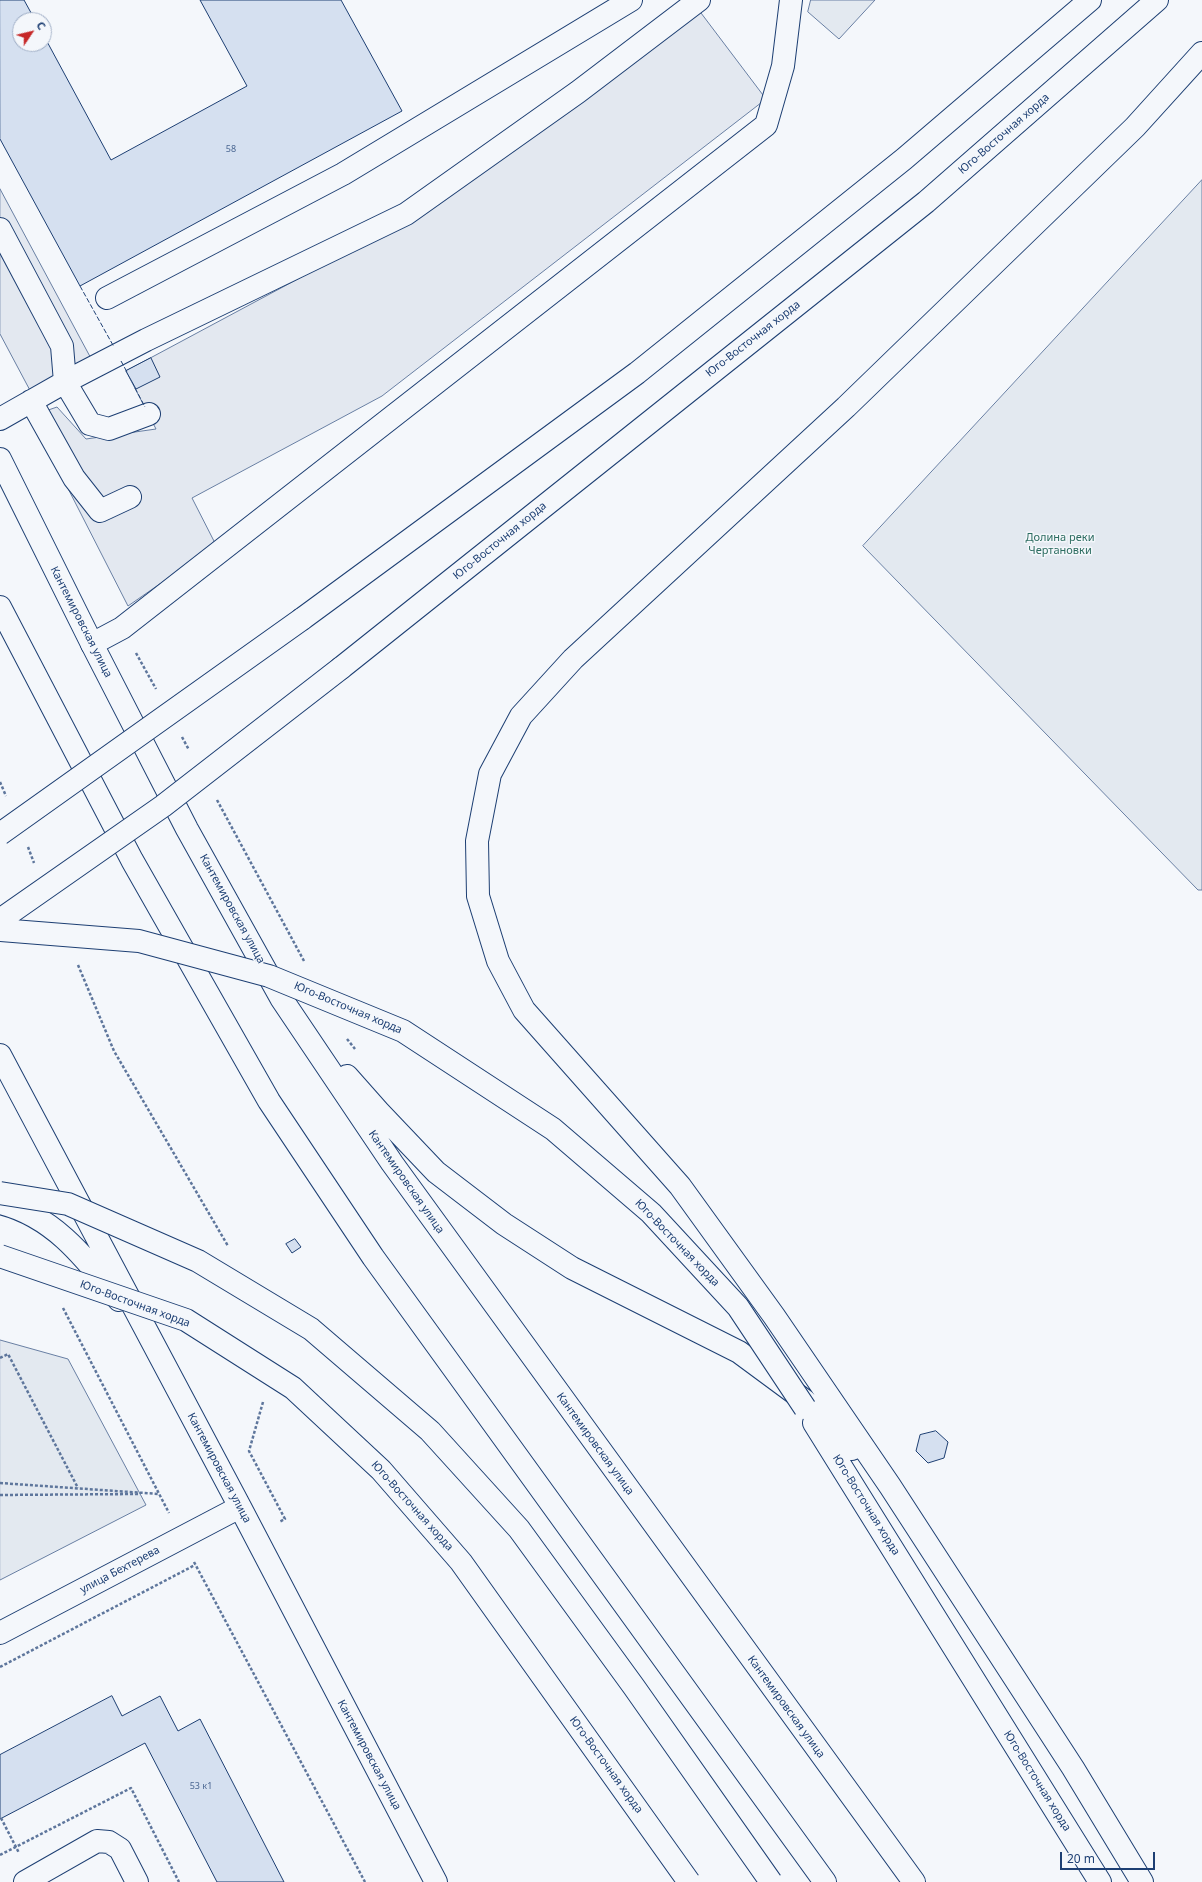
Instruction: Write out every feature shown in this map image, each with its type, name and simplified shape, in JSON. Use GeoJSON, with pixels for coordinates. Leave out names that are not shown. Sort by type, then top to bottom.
{"type":"FeatureCollection","features":[{"type":"Feature","properties":{"kind":"main road"},"geometry":{"type":"LineString","coordinates":[[107,298],[343,174],[631,0]]}},
{"type":"Feature","properties":{"kind":"main road"},"geometry":{"type":"LineString","coordinates":[[0,419],[65,382],[146,340],[406,214],[578,92],[699,0]]}},
{"type":"Feature","properties":{"kind":"main road"},"geometry":{"type":"LineString","coordinates":[[92,644],[122,628],[766,124],[783,66],[791,0]]}},
{"type":"Feature","properties":{"kind":"main road"},"geometry":{"type":"LineString","coordinates":[[0,834],[302,619],[637,373],[904,159],[1090,0]]}},
{"type":"Feature","properties":{"kind":"main road","name":"Юго-Восточная хорда"},"geometry":{"type":"LineString","coordinates":[[0,920],[163,806],[341,668],[926,202],[1157,0]]}},
{"type":"Feature","properties":{"kind":"main road"},"geometry":{"type":"LineString","coordinates":[[1142,1882],[1073,1768],[890,1486],[774,1316],[680,1186],[524,1010],[498,961],[478,896],[477,841],[490,774],[520,716],[573,659],[846,407],[1136,127],[1202,53]]}},
{"type":"Feature","properties":{"kind":"main road"},"geometry":{"type":"LineString","coordinates":[[0,229],[62,346],[65,382],[90,424],[109,429],[149,414]]}},
{"type":"Feature","properties":{"kind":"main road"},"geometry":{"type":"LineString","coordinates":[[31,401],[74,478],[100,511],[130,496]]}},
{"type":"Feature","properties":{"kind":"main road","name":"Кантемировская улица"},"geometry":{"type":"LineString","coordinates":[[0,459],[92,644],[187,829],[281,998],[392,1164],[892,1854],[914,1882]]}},
{"type":"Feature","properties":{"kind":"main road"},"geometry":{"type":"LineString","coordinates":[[0,607],[132,860],[269,1101],[373,1257],[825,1882]]}},
{"type":"Feature","properties":{"kind":"main road","name":"Юго-Восточная хорда"},"geometry":{"type":"LineString","coordinates":[[0,930],[139,941],[269,976],[404,1031],[553,1129],[651,1213],[738,1306],[805,1408],[1100,1882]]}},
{"type":"Feature","properties":{"kind":"main road"},"geometry":{"type":"LineString","coordinates":[[281,998],[378,1112],[436,1172],[504,1224],[572,1268],[739,1352],[804,1400],[890,1486]]}},
{"type":"Feature","properties":{"kind":"main road","name":"Кантемировская улица"},"geometry":{"type":"LineString","coordinates":[[0,1055],[240,1507],[436,1882]]}},
{"type":"Feature","properties":{"kind":"main road"},"geometry":{"type":"LineString","coordinates":[[0,1193],[68,1204],[198,1261],[311,1329],[430,1431],[519,1529],[629,1681],[771,1882]]}},
{"type":"Feature","properties":{"kind":"main road"},"geometry":{"type":"LineString","coordinates":[[0,1203],[11,1206],[46,1224],[81,1252],[152,1341]]}},
{"type":"Feature","properties":{"kind":"main road","name":"Юго-Восточная хорда"},"geometry":{"type":"LineString","coordinates":[[0,1256],[186,1320],[294,1388],[381,1470],[461,1562],[689,1882]]}},
{"type":"Feature","properties":{"kind":"main road","name":"улица Бехтерева"},"geometry":{"type":"LineString","coordinates":[[0,1633],[240,1507]]}},
{"type":"Feature","properties":{"kind":"main road"},"geometry":{"type":"LineString","coordinates":[[28,1880],[98,1841],[110,1842],[120,1849],[137,1882]]}},
{"type":"Feature","properties":{"kind":"path"},"geometry":{"type":"LineString","coordinates":[[122,628],[156,690]]}},
{"type":"Feature","properties":{"kind":"path"},"geometry":{"type":"LineString","coordinates":[[179,731],[190,752]]}},
{"type":"Feature","properties":{"kind":"path"},"geometry":{"type":"LineString","coordinates":[[0,782],[6,796]]}},
{"type":"Feature","properties":{"kind":"path"},"geometry":{"type":"LineString","coordinates":[[213,794],[308,966]]}},
{"type":"Feature","properties":{"kind":"path"},"geometry":{"type":"LineString","coordinates":[[25,840],[37,869]]}},
{"type":"Feature","properties":{"kind":"path"},"geometry":{"type":"LineString","coordinates":[[77,964],[114,1051],[230,1249]]}},
{"type":"Feature","properties":{"kind":"path"},"geometry":{"type":"LineString","coordinates":[[346,1036],[359,1055]]}},
{"type":"Feature","properties":{"kind":"path"},"geometry":{"type":"LineString","coordinates":[[0,1358],[8,1354],[78,1488]]}},
{"type":"Feature","properties":{"kind":"path"},"geometry":{"type":"LineString","coordinates":[[264,1398],[249,1451],[285,1519],[274,1525]]}},
{"type":"Feature","properties":{"kind":"path"},"geometry":{"type":"LineString","coordinates":[[0,1483],[159,1494],[0,1495]]}},
{"type":"Feature","properties":{"kind":"path"},"geometry":{"type":"LineString","coordinates":[[0,1667],[195,1565]]}},
{"type":"Feature","properties":{"kind":"path"},"geometry":{"type":"LineString","coordinates":[[1,1818],[28,1880]]}},
{"type":"Feature","properties":{"kind":"green space"},"geometry":{"type":"Polygon","coordinates":[[[811,0],[875,0],[839,39],[808,12],[811,0]]]}},
{"type":"Feature","properties":{"kind":"green space","name":"Долина реки Чертановки"},"geometry":{"type":"Polygon","coordinates":[[[1202,180],[1202,890],[1198,890],[863,546],[1202,180]]]}},
{"type":"Feature","properties":{"kind":"green space"},"geometry":{"type":"Polygon","coordinates":[[[0,1340],[68,1359],[146,1505],[0,1580],[0,1340]]]}},
{"type":"Feature","properties":{"kind":"shaded area"},"geometry":{"type":"Polygon","coordinates":[[[698,9],[766,99],[382,396],[192,498],[216,545],[128,606],[31,416],[57,407],[86,439],[156,429],[126,371],[421,213],[698,9]]]}},
{"type":"Feature","properties":{"kind":"shaded area"},"geometry":{"type":"Polygon","coordinates":[[[0,189],[94,364],[33,396],[0,334],[0,189]]]}},
{"type":"Feature","properties":{"kind":"building"},"geometry":{"type":"Polygon","coordinates":[[[0,0],[24,0],[31,12],[12,12],[12,52],[52,51],[111,160],[247,86],[200,0],[341,0],[402,111],[80,286],[0,139],[0,0]]]}},
{"type":"Feature","properties":{"kind":"building"},"geometry":{"type":"Polygon","coordinates":[[[151,358],[160,377],[136,389],[126,371],[151,358]]]}},
{"type":"Feature","properties":{"kind":"building"},"geometry":{"type":"Polygon","coordinates":[[[295,1239],[301,1247],[292,1253],[286,1244],[295,1239]]]}},
{"type":"Feature","properties":{"kind":"building"},"geometry":{"type":"Polygon","coordinates":[[[936,1431],[948,1442],[944,1458],[928,1463],[916,1451],[920,1435],[936,1431]]]}},
{"type":"Feature","properties":{"kind":"building"},"geometry":{"type":"Polygon","coordinates":[[[112,1696],[122,1716],[160,1696],[178,1731],[200,1719],[284,1882],[217,1882],[145,1743],[0,1819],[0,1755],[112,1696]]]}},
{"type":"Feature","properties":{"kind":"fence"},"geometry":{"type":"LineString","coordinates":[[80,286],[114,347]]}},
{"type":"Feature","properties":{"kind":"fence"},"geometry":{"type":"LineString","coordinates":[[121,361],[127,372]]}},
{"type":"Feature","properties":{"kind":"fence"},"geometry":{"type":"LineString","coordinates":[[135,388],[145,407]]}}]}
